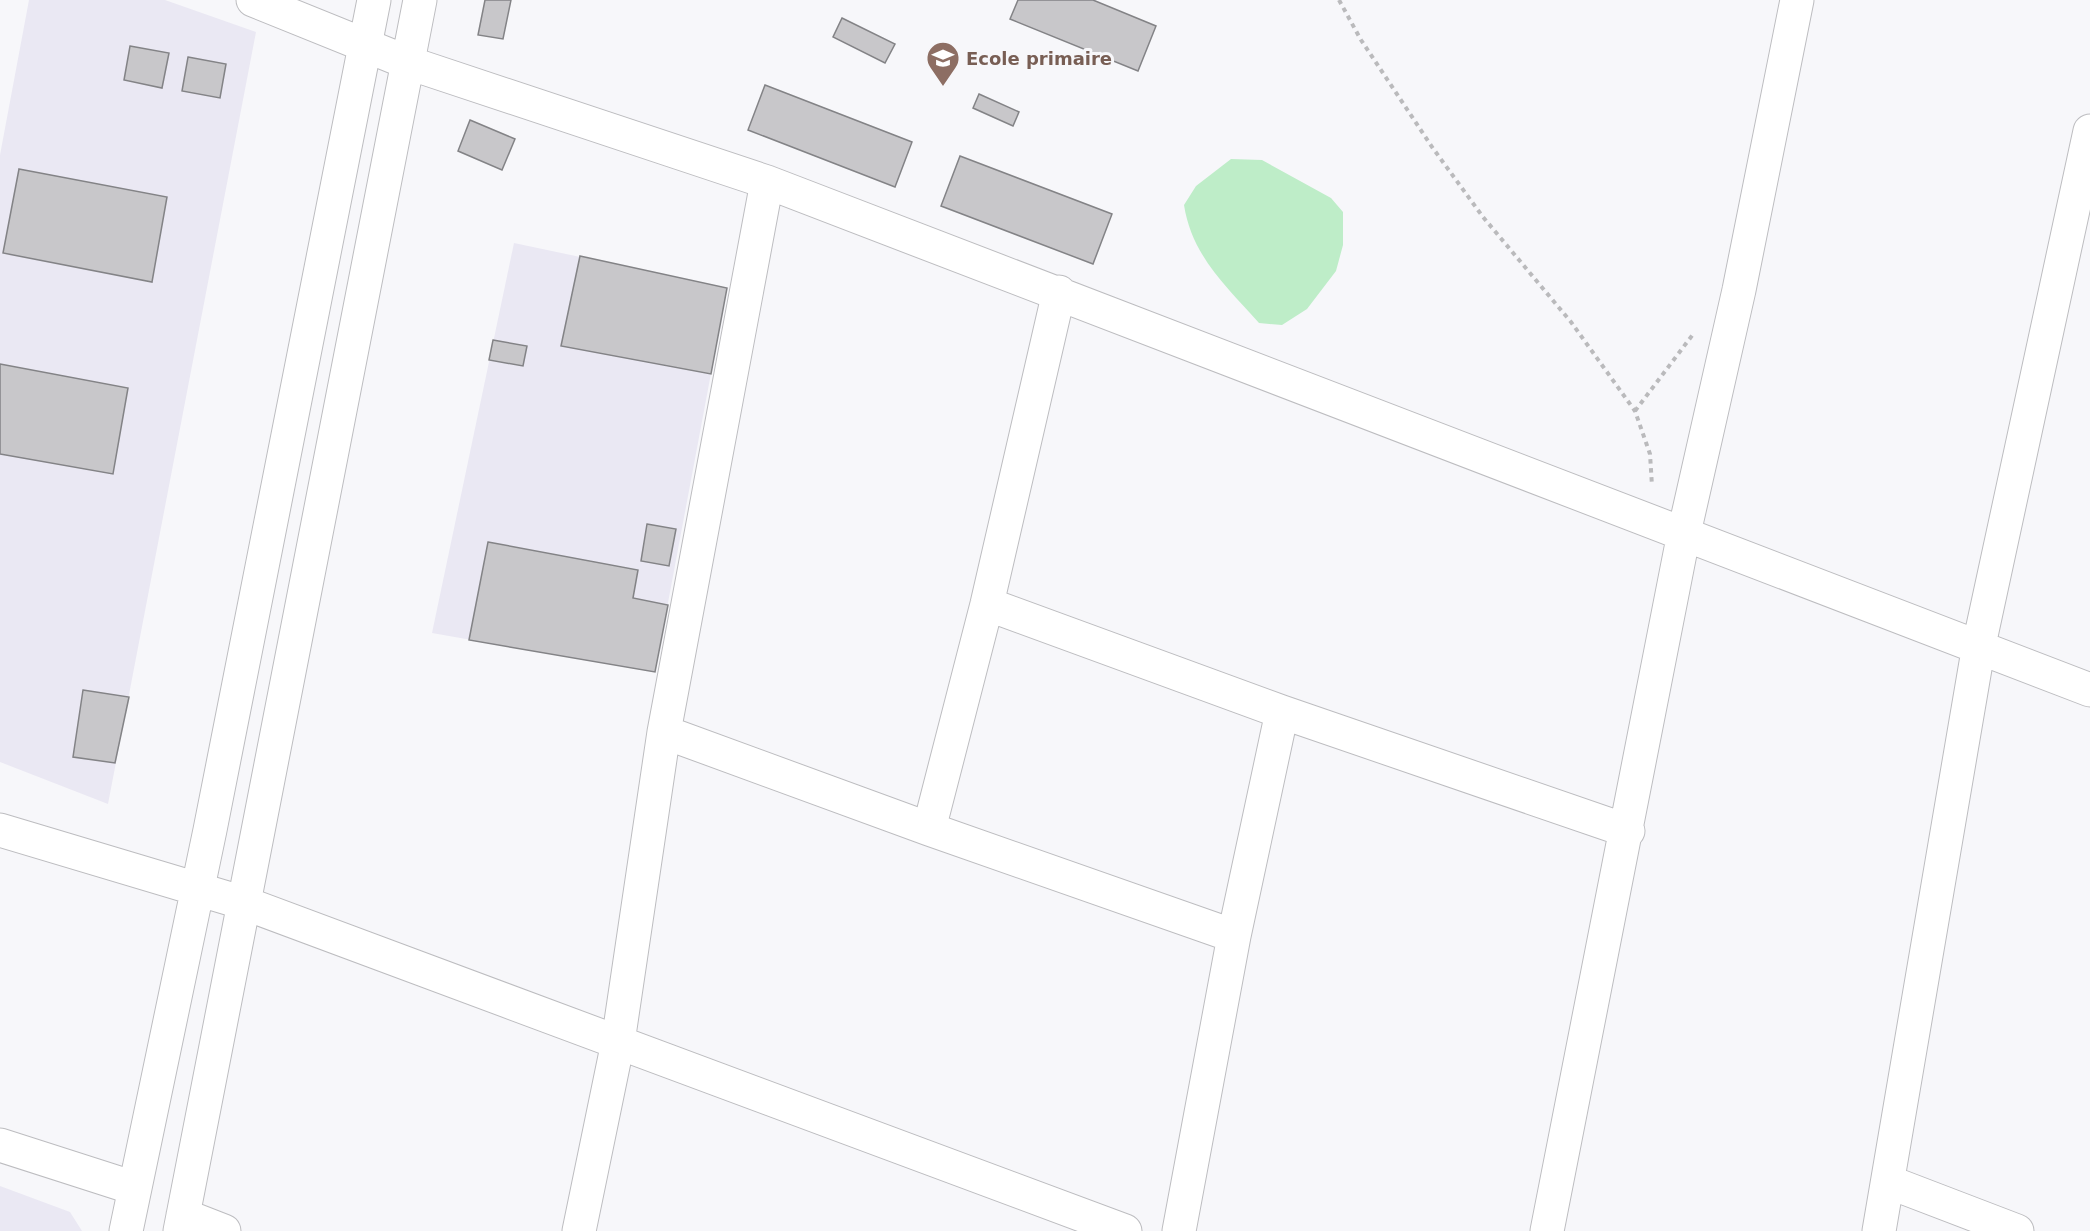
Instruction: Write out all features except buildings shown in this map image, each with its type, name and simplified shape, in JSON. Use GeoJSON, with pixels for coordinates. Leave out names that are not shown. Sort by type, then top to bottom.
{"type":"FeatureCollection","features":[{"type":"Feature","properties":{"kind":"street"},"geometry":{"type":"LineString","coordinates":[[253,0],[409,63],[767,182],[1979,645],[2090,690]]}},
{"type":"Feature","properties":{"kind":"street"},"geometry":{"type":"LineString","coordinates":[[126,1231],[197,890],[374,0]]}},
{"type":"Feature","properties":{"kind":"street"},"geometry":{"type":"LineString","coordinates":[[224,1231],[182,1223],[420,0]]}},
{"type":"Feature","properties":{"kind":"street"},"geometry":{"type":"LineString","coordinates":[[1547,1231],[1628,831],[1669,528],[1739,290],[1797,0]]}},
{"type":"Feature","properties":{"kind":"street"},"geometry":{"type":"LineString","coordinates":[[1879,1231],[1979,645],[2090,131]]}},
{"type":"Feature","properties":{"kind":"street"},"geometry":{"type":"LineString","coordinates":[[579,1231],[618,1042],[663,732],[767,182]]}},
{"type":"Feature","properties":{"kind":"street"},"geometry":{"type":"LineString","coordinates":[[929,829],[987,604],[1059,292]]}},
{"type":"Feature","properties":{"kind":"street"},"geometry":{"type":"LineString","coordinates":[[987,604],[1282,712],[1628,831]]}},
{"type":"Feature","properties":{"kind":"street"},"geometry":{"type":"LineString","coordinates":[[1179,1231],[1234,936],[1282,712]]}},
{"type":"Feature","properties":{"kind":"street"},"geometry":{"type":"LineString","coordinates":[[663,732],[929,829],[1234,936]]}},
{"type":"Feature","properties":{"kind":"street"},"geometry":{"type":"LineString","coordinates":[[0,830],[244,903],[1125,1231]]}},
{"type":"Feature","properties":{"kind":"street"},"geometry":{"type":"LineString","coordinates":[[0,1145],[134,1188]]}},
{"type":"Feature","properties":{"kind":"street"},"geometry":{"type":"LineString","coordinates":[[1889,1182],[2017,1231]]}},
{"type":"Feature","properties":{"kind":"path"},"geometry":{"type":"LineString","coordinates":[[1339,0],[1361,40],[1438,155],[1483,216],[1570,322],[1635,411],[1650,454],[1669,528]]}},
{"type":"Feature","properties":{"kind":"path"},"geometry":{"type":"LineString","coordinates":[[1635,411],[1701,326]]}},
{"type":"Feature","properties":{"kind":"shaded area"},"geometry":{"type":"Polygon","coordinates":[[[29,0],[165,0],[256,32],[108,804],[0,762],[0,155],[29,0]]]}},
{"type":"Feature","properties":{"kind":"shaded area"},"geometry":{"type":"Polygon","coordinates":[[[514,243],[727,288],[655,672],[432,633],[514,243]]]}},
{"type":"Feature","properties":{"kind":"shaded area"},"geometry":{"type":"Polygon","coordinates":[[[0,1186],[70,1212],[82,1231],[0,1231],[0,1186]]]}},
{"type":"Feature","properties":{"kind":"green space"},"geometry":{"type":"Polygon","coordinates":[[[1231,159],[1262,160],[1331,198],[1343,212],[1343,245],[1336,271],[1307,309],[1282,325],[1259,323],[1212,269],[1194,240],[1188,223],[1184,205],[1196,186],[1231,159]]]}},
{"type":"Feature","properties":{"kind":"place","name":"Ecole primaire"},"geometry":{"type":"Point","coordinates":[943,87]}}]}
